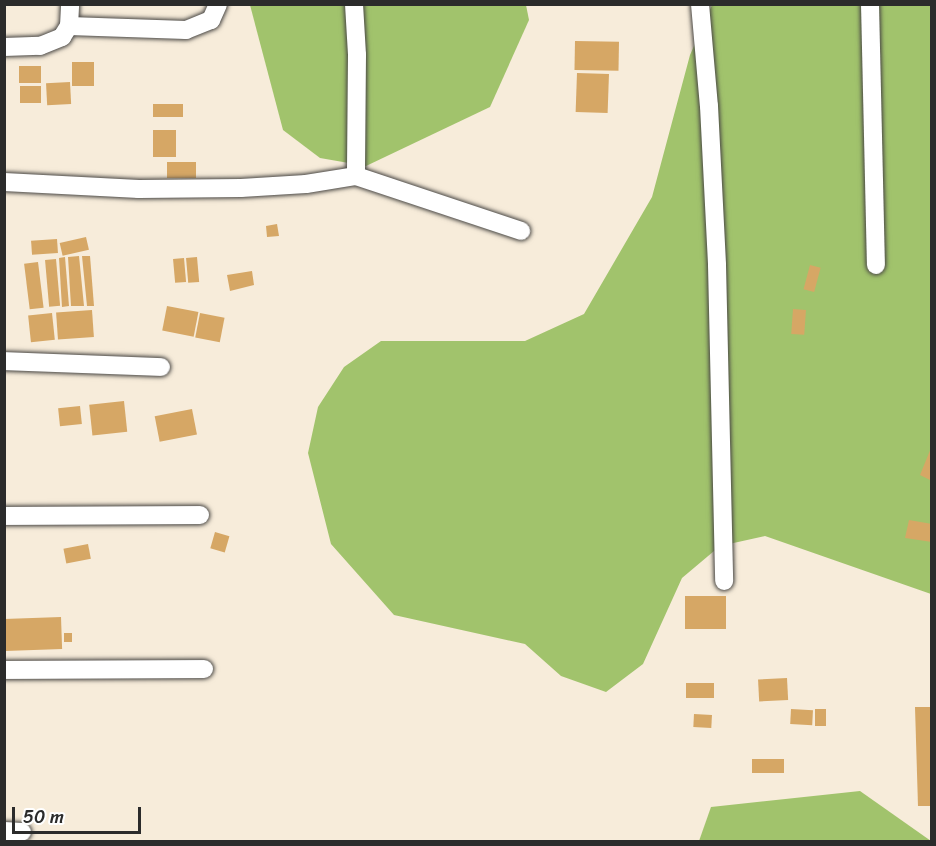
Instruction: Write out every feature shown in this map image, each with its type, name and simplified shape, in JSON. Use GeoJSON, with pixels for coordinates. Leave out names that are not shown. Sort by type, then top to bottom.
{"type":"FeatureCollection","features":[{"type":"Feature","properties":{"kind":"street"},"geometry":{"type":"LineString","coordinates":[[4,47],[40,46],[62,37],[69,26],[70,4]]}},
{"type":"Feature","properties":{"kind":"street"},"geometry":{"type":"LineString","coordinates":[[69,26],[186,30],[211,20],[218,4]]}},
{"type":"Feature","properties":{"kind":"street"},"geometry":{"type":"LineString","coordinates":[[354,4],[357,55],[356,176]]}},
{"type":"Feature","properties":{"kind":"street"},"geometry":{"type":"LineString","coordinates":[[700,4],[709,106],[716,253],[724,581]]}},
{"type":"Feature","properties":{"kind":"street"},"geometry":{"type":"LineString","coordinates":[[870,4],[876,266]]}},
{"type":"Feature","properties":{"kind":"street"},"geometry":{"type":"LineString","coordinates":[[4,182],[139,189],[241,188],[356,176],[521,231]]}},
{"type":"Feature","properties":{"kind":"street"},"geometry":{"type":"LineString","coordinates":[[4,361],[161,367]]}},
{"type":"Feature","properties":{"kind":"street"},"geometry":{"type":"LineString","coordinates":[[4,516],[200,515]]}},
{"type":"Feature","properties":{"kind":"street"},"geometry":{"type":"LineString","coordinates":[[4,670],[204,669]]}},
{"type":"Feature","properties":{"kind":"green space"},"geometry":{"type":"Polygon","coordinates":[[[250,5],[526,5],[529,20],[490,107],[366,166],[320,158],[283,130],[250,5]]]}},
{"type":"Feature","properties":{"kind":"green space"},"geometry":{"type":"Polygon","coordinates":[[[712,5],[931,5],[931,594],[765,536],[720,546],[682,578],[643,664],[606,692],[561,676],[525,644],[394,615],[331,544],[308,453],[318,407],[344,367],[381,341],[525,341],[584,314],[652,197],[690,55],[712,5]]]}},
{"type":"Feature","properties":{"kind":"green space"},"geometry":{"type":"Polygon","coordinates":[[[860,791],[931,841],[699,841],[711,807],[860,791]]]}},
{"type":"Feature","properties":{"kind":"building"},"geometry":{"type":"Polygon","coordinates":[[[575,41],[619,42],[618,71],[574,70],[575,41]]]}},
{"type":"Feature","properties":{"kind":"building"},"geometry":{"type":"Polygon","coordinates":[[[72,62],[94,62],[94,86],[72,86],[72,62]]]}},
{"type":"Feature","properties":{"kind":"building"},"geometry":{"type":"Polygon","coordinates":[[[19,66],[41,66],[41,83],[19,83],[19,66]]]}},
{"type":"Feature","properties":{"kind":"building"},"geometry":{"type":"Polygon","coordinates":[[[577,73],[609,74],[608,113],[576,112],[577,73]]]}},
{"type":"Feature","properties":{"kind":"building"},"geometry":{"type":"Polygon","coordinates":[[[70,82],[71,104],[47,105],[46,83],[70,82]]]}},
{"type":"Feature","properties":{"kind":"building"},"geometry":{"type":"Polygon","coordinates":[[[20,86],[41,86],[41,103],[20,103],[20,86]]]}},
{"type":"Feature","properties":{"kind":"building"},"geometry":{"type":"Polygon","coordinates":[[[153,104],[183,104],[183,117],[153,117],[153,104]]]}},
{"type":"Feature","properties":{"kind":"building"},"geometry":{"type":"Polygon","coordinates":[[[153,130],[176,130],[176,157],[153,157],[153,130]]]}},
{"type":"Feature","properties":{"kind":"building"},"geometry":{"type":"Polygon","coordinates":[[[167,162],[196,162],[196,178],[167,178],[167,162]]]}},
{"type":"Feature","properties":{"kind":"building"},"geometry":{"type":"Polygon","coordinates":[[[277,224],[279,236],[267,237],[266,226],[277,224]]]}},
{"type":"Feature","properties":{"kind":"building"},"geometry":{"type":"Polygon","coordinates":[[[86,237],[89,250],[63,256],[60,243],[86,237]]]}},
{"type":"Feature","properties":{"kind":"building"},"geometry":{"type":"Polygon","coordinates":[[[57,239],[58,253],[32,255],[31,241],[57,239]]]}},
{"type":"Feature","properties":{"kind":"building"},"geometry":{"type":"Polygon","coordinates":[[[79,256],[84,306],[71,306],[68,257],[79,256]]]}},
{"type":"Feature","properties":{"kind":"building"},"geometry":{"type":"Polygon","coordinates":[[[82,256],[90,256],[94,306],[87,306],[82,256]]]}},
{"type":"Feature","properties":{"kind":"building"},"geometry":{"type":"Polygon","coordinates":[[[65,257],[69,306],[62,307],[59,258],[65,257]]]}},
{"type":"Feature","properties":{"kind":"building"},"geometry":{"type":"Polygon","coordinates":[[[197,257],[199,282],[188,283],[186,258],[197,257]]]}},
{"type":"Feature","properties":{"kind":"building"},"geometry":{"type":"Polygon","coordinates":[[[184,258],[186,282],[175,283],[173,259],[184,258]]]}},
{"type":"Feature","properties":{"kind":"building"},"geometry":{"type":"Polygon","coordinates":[[[56,259],[60,306],[49,307],[45,260],[56,259]]]}},
{"type":"Feature","properties":{"kind":"building"},"geometry":{"type":"Polygon","coordinates":[[[38,262],[44,308],[30,309],[24,264],[38,262]]]}},
{"type":"Feature","properties":{"kind":"building"},"geometry":{"type":"Polygon","coordinates":[[[810,265],[821,268],[814,292],[804,289],[810,265]]]}},
{"type":"Feature","properties":{"kind":"building"},"geometry":{"type":"Polygon","coordinates":[[[252,271],[254,285],[230,291],[227,275],[252,271]]]}},
{"type":"Feature","properties":{"kind":"building"},"geometry":{"type":"Polygon","coordinates":[[[167,306],[198,312],[194,337],[162,331],[167,306]]]}},
{"type":"Feature","properties":{"kind":"building"},"geometry":{"type":"Polygon","coordinates":[[[793,309],[806,310],[804,335],[791,334],[793,309]]]}},
{"type":"Feature","properties":{"kind":"building"},"geometry":{"type":"Polygon","coordinates":[[[92,310],[94,337],[58,339],[56,313],[92,310]]]}},
{"type":"Feature","properties":{"kind":"building"},"geometry":{"type":"Polygon","coordinates":[[[52,313],[55,340],[31,342],[28,316],[52,313]]]}},
{"type":"Feature","properties":{"kind":"building"},"geometry":{"type":"Polygon","coordinates":[[[200,313],[225,318],[220,342],[195,338],[200,313]]]}},
{"type":"Feature","properties":{"kind":"building"},"geometry":{"type":"Polygon","coordinates":[[[124,401],[127,432],[92,435],[89,405],[124,401]]]}},
{"type":"Feature","properties":{"kind":"building"},"geometry":{"type":"Polygon","coordinates":[[[80,406],[82,424],[60,426],[58,408],[80,406]]]}},
{"type":"Feature","properties":{"kind":"building"},"geometry":{"type":"Polygon","coordinates":[[[192,409],[197,435],[160,442],[155,416],[192,409]]]}},
{"type":"Feature","properties":{"kind":"building"},"geometry":{"type":"Polygon","coordinates":[[[932,448],[932,481],[920,475],[932,448]]]}},
{"type":"Feature","properties":{"kind":"building"},"geometry":{"type":"Polygon","coordinates":[[[909,520],[932,524],[932,542],[905,538],[909,520]]]}},
{"type":"Feature","properties":{"kind":"building"},"geometry":{"type":"Polygon","coordinates":[[[215,532],[229,536],[225,552],[210,548],[215,532]]]}},
{"type":"Feature","properties":{"kind":"building"},"geometry":{"type":"Polygon","coordinates":[[[88,544],[91,559],[66,563],[63,549],[88,544]]]}},
{"type":"Feature","properties":{"kind":"building"},"geometry":{"type":"Polygon","coordinates":[[[685,596],[726,596],[726,629],[685,629],[685,596]]]}},
{"type":"Feature","properties":{"kind":"building"},"geometry":{"type":"Polygon","coordinates":[[[61,617],[62,649],[5,651],[4,619],[61,617]]]}},
{"type":"Feature","properties":{"kind":"building"},"geometry":{"type":"Polygon","coordinates":[[[64,633],[72,633],[72,642],[64,642],[64,633]]]}},
{"type":"Feature","properties":{"kind":"building"},"geometry":{"type":"Polygon","coordinates":[[[787,678],[788,700],[759,701],[758,680],[787,678]]]}},
{"type":"Feature","properties":{"kind":"building"},"geometry":{"type":"Polygon","coordinates":[[[686,683],[714,683],[714,698],[686,698],[686,683]]]}},
{"type":"Feature","properties":{"kind":"building"},"geometry":{"type":"Polygon","coordinates":[[[915,707],[932,707],[932,806],[918,806],[915,707]]]}},
{"type":"Feature","properties":{"kind":"building"},"geometry":{"type":"Polygon","coordinates":[[[791,709],[813,710],[812,725],[790,724],[791,709]]]}},
{"type":"Feature","properties":{"kind":"building"},"geometry":{"type":"Polygon","coordinates":[[[815,709],[826,709],[826,726],[815,726],[815,709]]]}},
{"type":"Feature","properties":{"kind":"building"},"geometry":{"type":"Polygon","coordinates":[[[694,714],[712,715],[711,728],[693,727],[694,714]]]}},
{"type":"Feature","properties":{"kind":"building"},"geometry":{"type":"Polygon","coordinates":[[[752,759],[784,759],[784,773],[752,773],[752,759]]]}}]}
